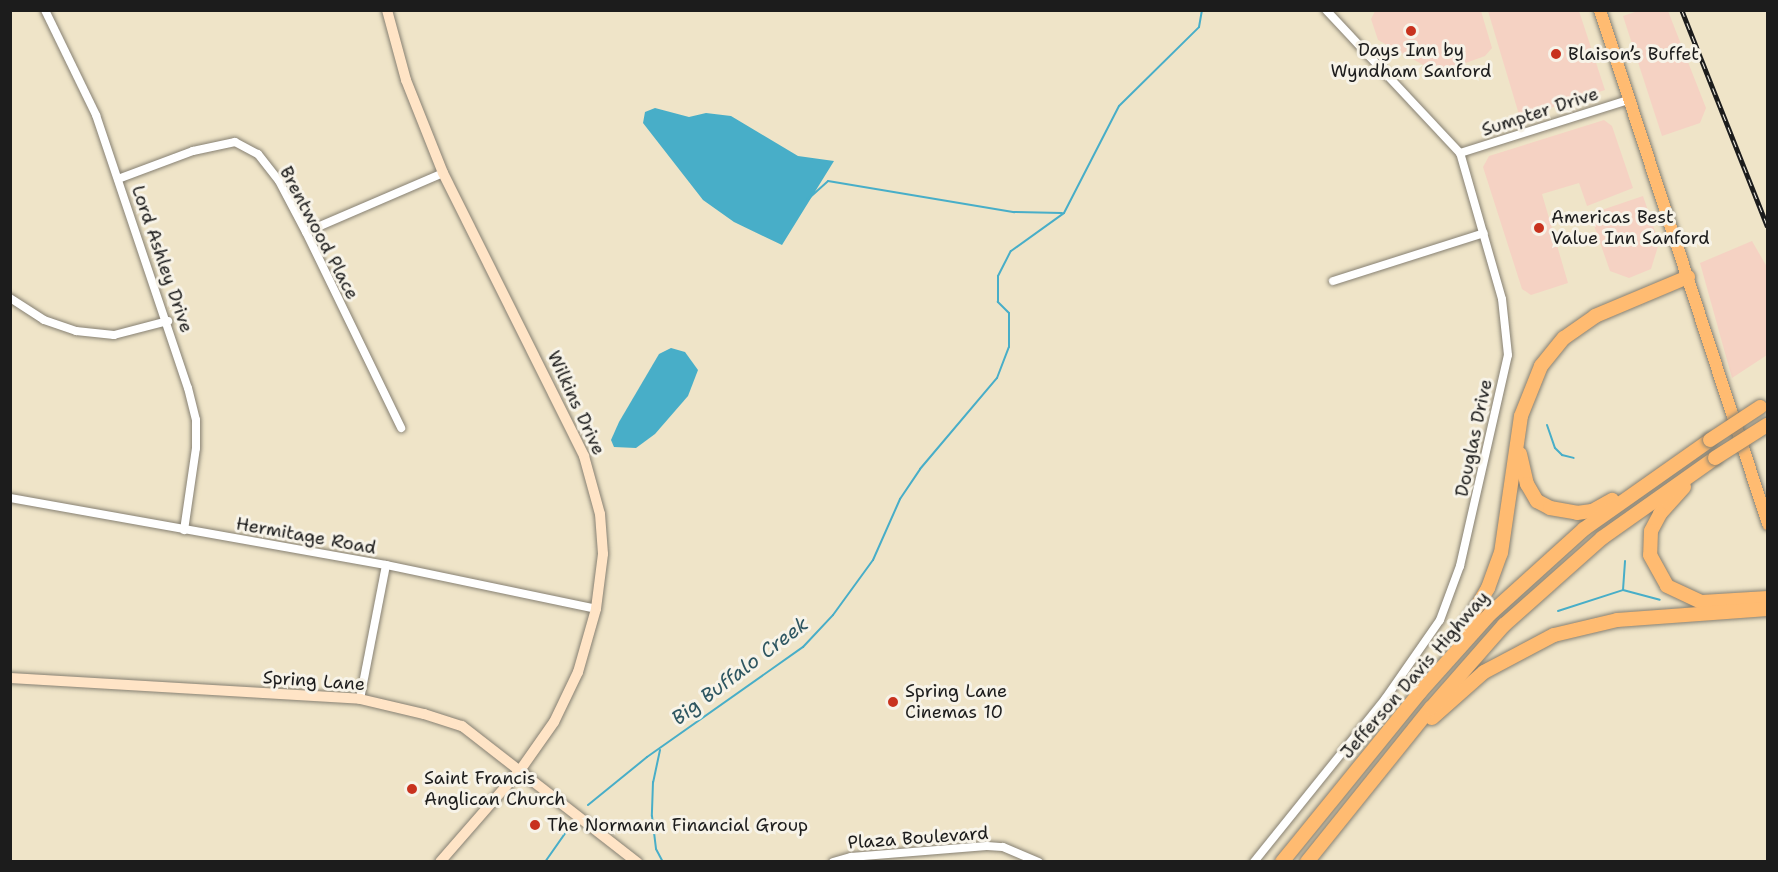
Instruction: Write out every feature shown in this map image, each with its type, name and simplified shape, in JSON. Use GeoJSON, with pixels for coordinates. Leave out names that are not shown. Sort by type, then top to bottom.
{"type":"FeatureCollection","features":[{"type":"Feature","properties":{"kind":"highway"},"geometry":{"type":"LineString","coordinates":[[1449,658],[1488,588],[1501,553],[1519,433],[1534,378],[1564,338],[1607,309],[1688,277]]}},
{"type":"Feature","properties":{"kind":"highway","name":"Jefferson Davis Highway"},"geometry":{"type":"LineString","coordinates":[[1282,861],[1449,658],[1522,583],[1584,529],[1710,440],[1764,405]]}},
{"type":"Feature","properties":{"kind":"highway","name":"Jefferson Davis Highway"},"geometry":{"type":"LineString","coordinates":[[1307,861],[1476,655],[1541,589],[1618,526],[1767,424]]}},
{"type":"Feature","properties":{"kind":"highway"},"geometry":{"type":"LineString","coordinates":[[1519,433],[1520,462],[1527,484],[1537,501],[1550,508],[1576,513],[1592,511],[1638,480],[1671,467]]}},
{"type":"Feature","properties":{"kind":"highway"},"geometry":{"type":"LineString","coordinates":[[1690,476],[1651,531],[1650,555],[1656,571],[1667,586],[1702,602],[1767,598]]}},
{"type":"Feature","properties":{"kind":"highway"},"geometry":{"type":"LineString","coordinates":[[1410,733],[1484,672],[1554,635],[1617,620],[1767,609]]}},
{"type":"Feature","properties":{"kind":"main road"},"geometry":{"type":"LineString","coordinates":[[1600,10],[1767,524]]}},
{"type":"Feature","properties":{"kind":"street","name":"Lord Ashley Drive"},"geometry":{"type":"LineString","coordinates":[[45,10],[96,115],[168,321],[196,420],[184,530]]}},
{"type":"Feature","properties":{"kind":"street","name":"Wilkins Drive"},"geometry":{"type":"LineString","coordinates":[[387,10],[406,80],[443,173],[584,456],[601,527],[603,554],[596,609],[578,672],[554,722],[521,769],[440,861]]}},
{"type":"Feature","properties":{"kind":"street","name":"Douglas Drive"},"geometry":{"type":"LineString","coordinates":[[1254,861],[1421,651],[1451,597],[1508,355],[1502,300],[1460,153],[1326,10]]}},
{"type":"Feature","properties":{"kind":"street","name":"Sumpter Drive"},"geometry":{"type":"LineString","coordinates":[[1460,153],[1628,100]]}},
{"type":"Feature","properties":{"kind":"street","name":"Brentwood Place"},"geometry":{"type":"LineString","coordinates":[[118,179],[193,151],[235,142],[258,154],[306,232],[400,428]]}},
{"type":"Feature","properties":{"kind":"street"},"geometry":{"type":"LineString","coordinates":[[306,232],[443,173]]}},
{"type":"Feature","properties":{"kind":"street"},"geometry":{"type":"LineString","coordinates":[[1333,281],[1484,233]]}},
{"type":"Feature","properties":{"kind":"street"},"geometry":{"type":"LineString","coordinates":[[10,298],[44,320],[76,331],[114,336],[168,321]]}},
{"type":"Feature","properties":{"kind":"street","name":"Hermitage Road"},"geometry":{"type":"LineString","coordinates":[[10,498],[386,565],[596,609]]}},
{"type":"Feature","properties":{"kind":"street"},"geometry":{"type":"LineString","coordinates":[[360,699],[386,565]]}},
{"type":"Feature","properties":{"kind":"street","name":"Spring Lane"},"geometry":{"type":"LineString","coordinates":[[10,678],[360,699],[462,726],[521,769],[637,861]]}},
{"type":"Feature","properties":{"kind":"street","name":"Plaza Boulevard"},"geometry":{"type":"LineString","coordinates":[[833,861],[987,846],[1003,847],[1039,861]]}},
{"type":"Feature","properties":{"kind":"shaded area"},"geometry":{"type":"Polygon","coordinates":[[[1641,10],[1668,11],[1706,108],[1700,123],[1662,136],[1623,16],[1641,10]]]}},
{"type":"Feature","properties":{"kind":"shaded area"},"geometry":{"type":"Polygon","coordinates":[[[1375,11],[1481,11],[1492,48],[1485,56],[1438,73],[1378,40],[1371,19],[1375,11]]]}},
{"type":"Feature","properties":{"kind":"shaded area"},"geometry":{"type":"Polygon","coordinates":[[[1488,11],[1579,11],[1605,90],[1520,118],[1488,11]]]}},
{"type":"Feature","properties":{"kind":"shaded area"},"geometry":{"type":"Polygon","coordinates":[[[1604,120],[1612,126],[1633,188],[1587,206],[1579,183],[1542,194],[1568,283],[1531,295],[1522,289],[1483,167],[1489,156],[1604,120]]]}},
{"type":"Feature","properties":{"kind":"shaded area"},"geometry":{"type":"Polygon","coordinates":[[[1643,196],[1659,243],[1651,269],[1629,278],[1610,271],[1590,214],[1643,196]]]}},
{"type":"Feature","properties":{"kind":"shaded area"},"geometry":{"type":"Polygon","coordinates":[[[1752,241],[1767,267],[1767,355],[1732,378],[1700,263],[1752,241]]]}},
{"type":"Feature","properties":{"kind":"water"},"geometry":{"type":"Polygon","coordinates":[[[655,108],[689,117],[706,113],[731,116],[798,156],[834,161],[782,245],[734,222],[703,200],[643,123],[645,112],[655,108]]]}},
{"type":"Feature","properties":{"kind":"water"},"geometry":{"type":"Polygon","coordinates":[[[671,348],[685,352],[698,370],[688,396],[655,434],[636,448],[614,447],[611,440],[619,422],[659,354],[671,348]]]}},
{"type":"Feature","properties":{"kind":"waterway","name":"Big Buffalo Creek"},"geometry":{"type":"LineString","coordinates":[[588,805],[647,757],[803,647],[833,615],[873,560],[900,499],[920,469],[997,378],[1009,347],[1009,313],[998,302],[998,276],[1011,251],[1064,213],[1119,106],[1199,27],[1202,10]]}},
{"type":"Feature","properties":{"kind":"waterway"},"geometry":{"type":"LineString","coordinates":[[807,200],[828,181],[1014,212],[1062,213]]}},
{"type":"Feature","properties":{"kind":"waterway"},"geometry":{"type":"LineString","coordinates":[[1547,425],[1555,448],[1562,455],[1574,458]]}},
{"type":"Feature","properties":{"kind":"waterway"},"geometry":{"type":"LineString","coordinates":[[1623,590],[1625,561]]}},
{"type":"Feature","properties":{"kind":"waterway"},"geometry":{"type":"LineString","coordinates":[[1558,611],[1623,590],[1660,600]]}},
{"type":"Feature","properties":{"kind":"waterway"},"geometry":{"type":"LineString","coordinates":[[660,750],[653,782],[652,816],[656,849],[663,862]]}},
{"type":"Feature","properties":{"kind":"waterway","name":"Big Buffalo Creek"},"geometry":{"type":"LineString","coordinates":[[545,862],[573,822]]}},
{"type":"Feature","properties":{"kind":"railway"},"geometry":{"type":"LineString","coordinates":[[1682,10],[1768,227]]}},
{"type":"Feature","properties":{"kind":"place","name":"Days Inn by Wyndham Sanford"},"geometry":{"type":"Point","coordinates":[1411,31]}},
{"type":"Feature","properties":{"kind":"place","name":"Blaison’s Buffet"},"geometry":{"type":"Point","coordinates":[1556,54]}},
{"type":"Feature","properties":{"kind":"place","name":"Americas Best Value Inn Sanford"},"geometry":{"type":"Point","coordinates":[1539,228]}},
{"type":"Feature","properties":{"kind":"place","name":"Spring Lane Cinemas 10"},"geometry":{"type":"Point","coordinates":[893,702]}},
{"type":"Feature","properties":{"kind":"place","name":"Saint Francis Anglican Church"},"geometry":{"type":"Point","coordinates":[412,789]}},
{"type":"Feature","properties":{"kind":"place","name":"The Normann Financial Group"},"geometry":{"type":"Point","coordinates":[535,825]}}]}
